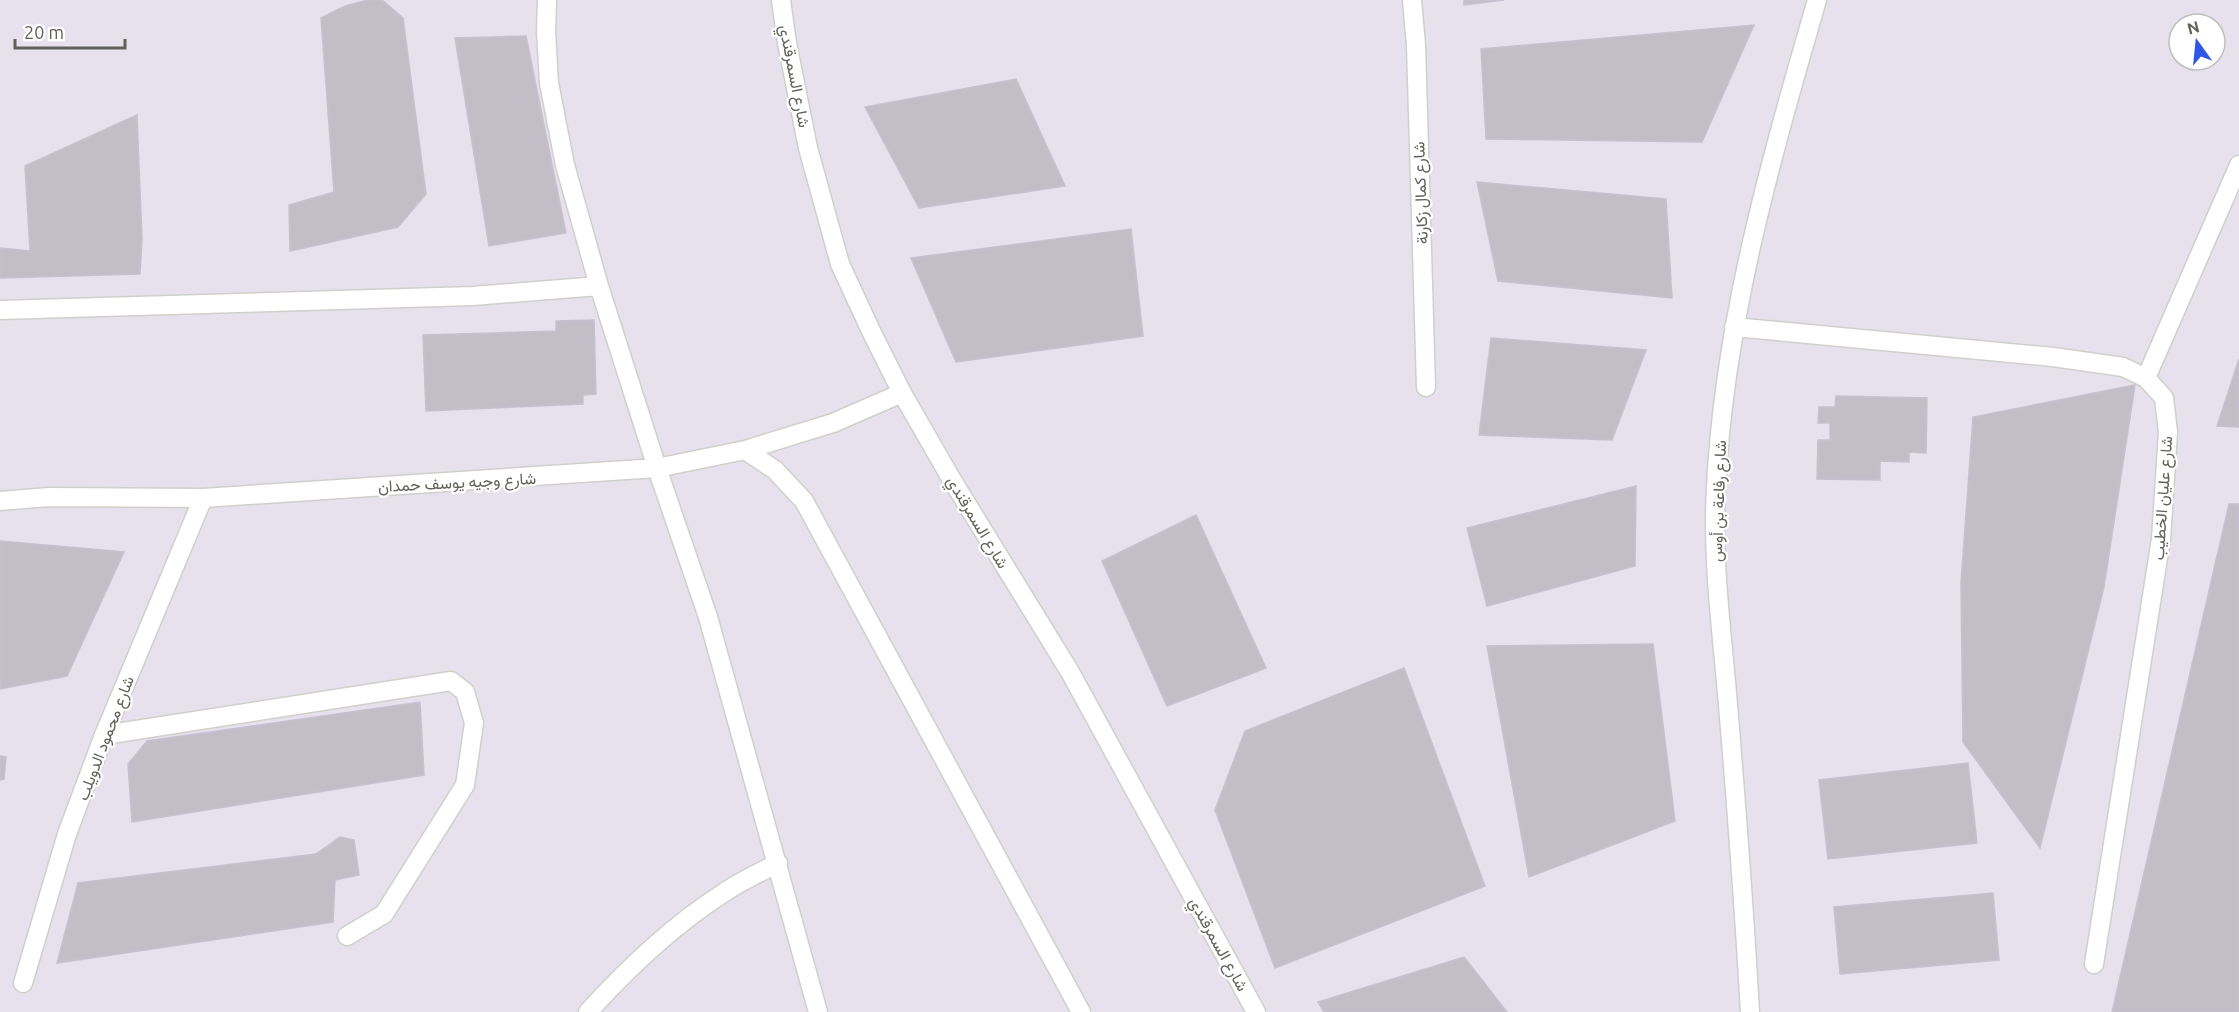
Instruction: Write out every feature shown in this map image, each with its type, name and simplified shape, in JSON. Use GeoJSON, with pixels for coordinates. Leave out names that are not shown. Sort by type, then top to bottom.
{"type":"FeatureCollection","features":[{"type":"Feature","properties":{"kind":"street"},"geometry":{"type":"LineString","coordinates":[[547,0],[546,32],[551,95],[565,165],[599,286],[657,468],[708,617],[818,1012]]}},
{"type":"Feature","properties":{"kind":"street","name":"شارع السمرقندي"},"geometry":{"type":"LineString","coordinates":[[781,0],[787,43],[808,148],[840,264],[902,393],[958,490],[1070,672],[1256,1012]]}},
{"type":"Feature","properties":{"kind":"street","name":"شارع كمال زكارنة"},"geometry":{"type":"LineString","coordinates":[[1412,0],[1416,45],[1426,387]]}},
{"type":"Feature","properties":{"kind":"street","name":"شارع رفاعة بن أوس"},"geometry":{"type":"LineString","coordinates":[[1750,1012],[1715,565],[1716,488],[1734,327],[1771,160],[1817,0]]}},
{"type":"Feature","properties":{"kind":"street"},"geometry":{"type":"LineString","coordinates":[[2146,378],[2239,165]]}},
{"type":"Feature","properties":{"kind":"street"},"geometry":{"type":"LineString","coordinates":[[0,310],[473,296],[599,286]]}},
{"type":"Feature","properties":{"kind":"street","name":"شارع عليان الخطيب"},"geometry":{"type":"LineString","coordinates":[[1734,327],[2053,357],[2122,367],[2146,378],[2164,398],[2168,432],[2161,539],[2094,964]]}},
{"type":"Feature","properties":{"kind":"street","name":"شارع وجيه يوسف حمدان"},"geometry":{"type":"LineString","coordinates":[[0,501],[49,497],[203,498],[657,468],[745,450],[833,423],[902,393]]}},
{"type":"Feature","properties":{"kind":"street"},"geometry":{"type":"LineString","coordinates":[[745,450],[775,470],[804,501],[1081,1012]]}},
{"type":"Feature","properties":{"kind":"street","name":"شارع محمود الدويلب"},"geometry":{"type":"LineString","coordinates":[[23,983],[67,834],[104,735],[203,498]]}},
{"type":"Feature","properties":{"kind":"street"},"geometry":{"type":"LineString","coordinates":[[104,735],[451,681],[465,692],[474,723],[465,785],[384,914],[347,936]]}},
{"type":"Feature","properties":{"kind":"street"},"geometry":{"type":"LineString","coordinates":[[588,1012],[620,976],[680,924],[722,893],[778,863]]}},
{"type":"Feature","properties":{"kind":"building"},"geometry":{"type":"Polygon","coordinates":[[[368,0],[382,0],[403,18],[426,194],[398,227],[290,251],[289,205],[334,192],[321,18],[345,6],[368,0]]]}},
{"type":"Feature","properties":{"kind":"building"},"geometry":{"type":"Polygon","coordinates":[[[1464,0],[1504,0],[1464,5],[1464,0]]]}},
{"type":"Feature","properties":{"kind":"building"},"geometry":{"type":"Polygon","coordinates":[[[1754,25],[1702,142],[1486,139],[1481,49],[1754,25]]]}},
{"type":"Feature","properties":{"kind":"building"},"geometry":{"type":"Polygon","coordinates":[[[526,36],[566,233],[489,246],[455,38],[526,36]]]}},
{"type":"Feature","properties":{"kind":"building"},"geometry":{"type":"Polygon","coordinates":[[[1016,79],[1065,186],[919,208],[865,107],[1016,79]]]}},
{"type":"Feature","properties":{"kind":"building"},"geometry":{"type":"Polygon","coordinates":[[[137,115],[142,239],[140,274],[0,278],[0,248],[30,251],[25,166],[137,115]]]}},
{"type":"Feature","properties":{"kind":"building"},"geometry":{"type":"Polygon","coordinates":[[[1477,182],[1666,199],[1672,298],[1498,281],[1477,182]]]}},
{"type":"Feature","properties":{"kind":"building"},"geometry":{"type":"Polygon","coordinates":[[[1131,229],[1143,336],[956,362],[911,258],[1131,229]]]}},
{"type":"Feature","properties":{"kind":"building"},"geometry":{"type":"Polygon","coordinates":[[[594,320],[596,394],[583,395],[583,404],[426,411],[423,335],[556,331],[556,321],[594,320]]]}},
{"type":"Feature","properties":{"kind":"building"},"geometry":{"type":"Polygon","coordinates":[[[1491,338],[1646,350],[1612,440],[1479,435],[1491,338]]]}},
{"type":"Feature","properties":{"kind":"building"},"geometry":{"type":"Polygon","coordinates":[[[2239,359],[2239,427],[2217,426],[2239,359]]]}},
{"type":"Feature","properties":{"kind":"building"},"geometry":{"type":"Polygon","coordinates":[[[2135,385],[2104,587],[2040,848],[1963,742],[1961,583],[1973,417],[2135,385]]]}},
{"type":"Feature","properties":{"kind":"building"},"geometry":{"type":"Polygon","coordinates":[[[1836,396],[1927,398],[1926,453],[1909,452],[1909,462],[1880,461],[1880,480],[1817,479],[1818,440],[1830,440],[1830,423],[1818,423],[1819,407],[1835,407],[1836,396]]]}},
{"type":"Feature","properties":{"kind":"building"},"geometry":{"type":"Polygon","coordinates":[[[1636,486],[1635,566],[1487,606],[1467,528],[1636,486]]]}},
{"type":"Feature","properties":{"kind":"building"},"geometry":{"type":"Polygon","coordinates":[[[2229,504],[2239,504],[2239,1012],[2112,1012],[2229,504]]]}},
{"type":"Feature","properties":{"kind":"building"},"geometry":{"type":"Polygon","coordinates":[[[1196,515],[1266,668],[1167,706],[1102,561],[1196,515]]]}},
{"type":"Feature","properties":{"kind":"building"},"geometry":{"type":"Polygon","coordinates":[[[0,541],[124,552],[67,676],[0,689],[0,541]]]}},
{"type":"Feature","properties":{"kind":"building"},"geometry":{"type":"Polygon","coordinates":[[[1653,644],[1675,821],[1529,877],[1487,646],[1653,644]]]}},
{"type":"Feature","properties":{"kind":"building"},"geometry":{"type":"Polygon","coordinates":[[[1404,668],[1485,886],[1275,968],[1215,810],[1245,731],[1404,668]]]}},
{"type":"Feature","properties":{"kind":"building"},"geometry":{"type":"Polygon","coordinates":[[[420,702],[424,775],[132,822],[128,764],[147,741],[420,702]]]}},
{"type":"Feature","properties":{"kind":"building"},"geometry":{"type":"Polygon","coordinates":[[[0,756],[6,757],[4,779],[0,780],[0,756]]]}},
{"type":"Feature","properties":{"kind":"building"},"geometry":{"type":"Polygon","coordinates":[[[1968,763],[1977,843],[1828,859],[1819,780],[1968,763]]]}},
{"type":"Feature","properties":{"kind":"building"},"geometry":{"type":"Polygon","coordinates":[[[340,837],[354,840],[359,875],[335,880],[333,922],[57,963],[78,883],[316,854],[340,837]]]}},
{"type":"Feature","properties":{"kind":"building"},"geometry":{"type":"Polygon","coordinates":[[[1993,893],[1999,960],[1840,974],[1834,907],[1993,893]]]}},
{"type":"Feature","properties":{"kind":"building"},"geometry":{"type":"Polygon","coordinates":[[[1464,957],[1507,1012],[1324,1012],[1318,1002],[1464,957]]]}}]}
